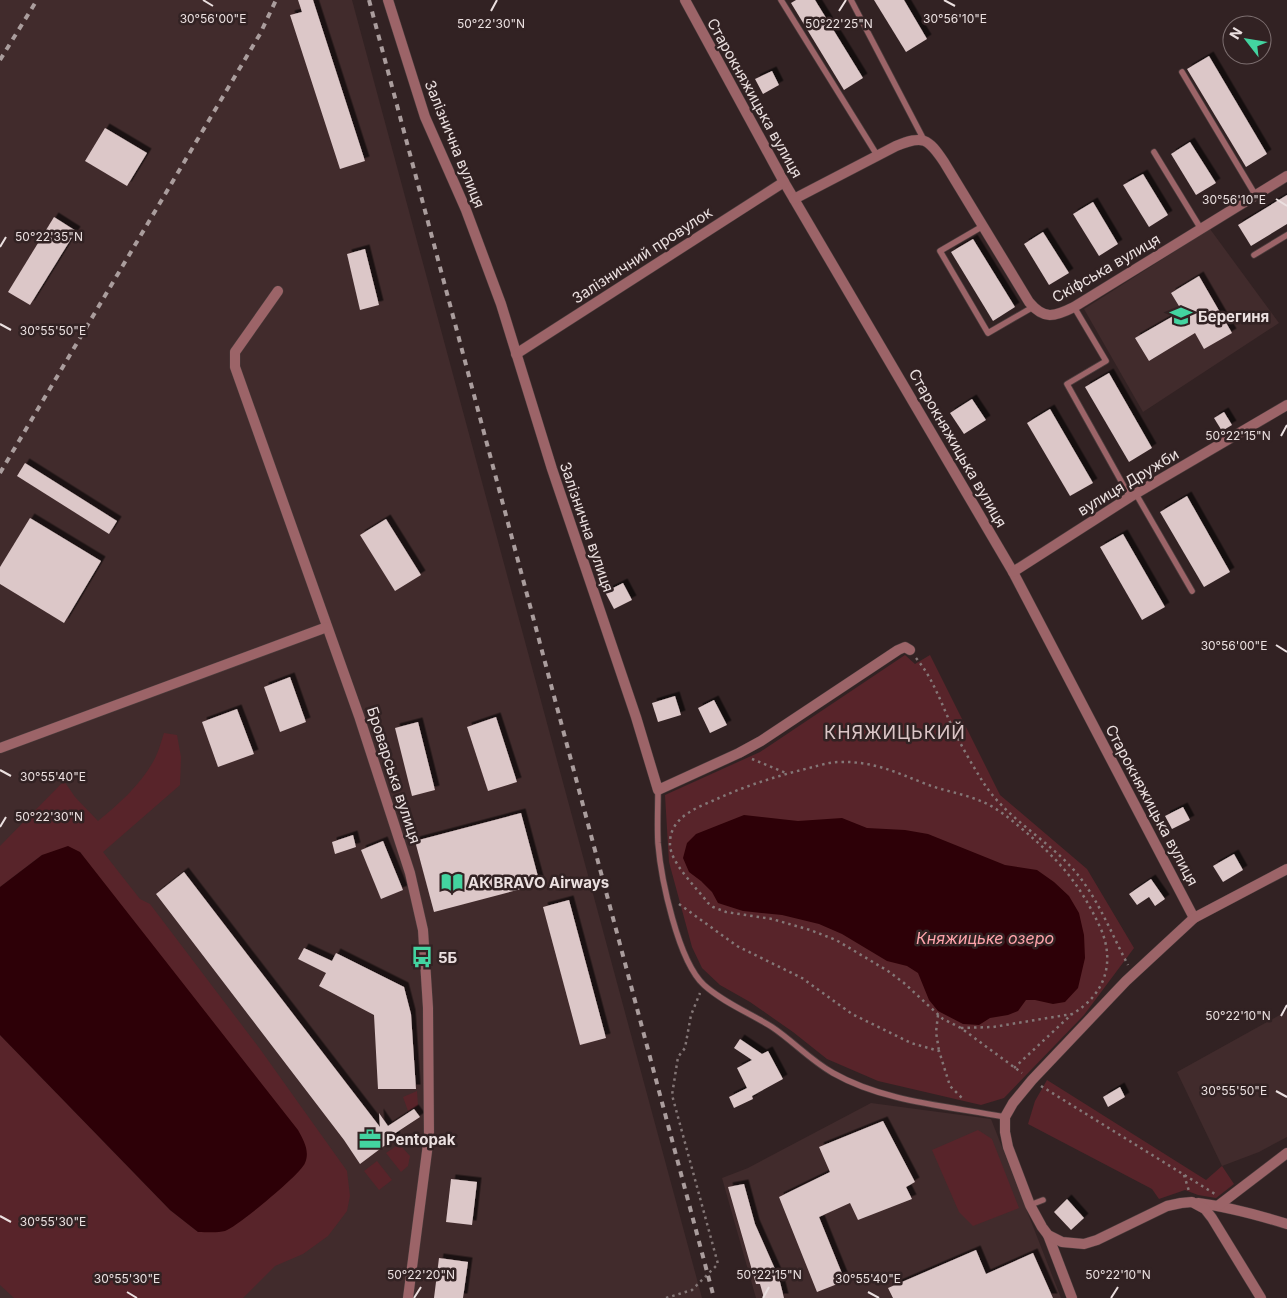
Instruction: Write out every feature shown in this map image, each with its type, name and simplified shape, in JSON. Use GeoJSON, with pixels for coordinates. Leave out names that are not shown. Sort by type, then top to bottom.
{"type":"FeatureCollection","features":[{"type":"Feature","properties":{"kind":"street","name":"Залізнична вулиця"},"geometry":{"type":"LineString","coordinates":[[388,0],[425,117],[484,256],[552,469],[636,717],[658,790]]}},
{"type":"Feature","properties":{"kind":"street","name":"Старокняжицька вулиця"},"geometry":{"type":"LineString","coordinates":[[685,0],[784,182],[1013,572],[1194,918]]}},
{"type":"Feature","properties":{"kind":"street"},"geometry":{"type":"LineString","coordinates":[[794,199],[877,155],[912,139],[924,140]]}},
{"type":"Feature","properties":{"kind":"street","name":"Скіфська вулиця"},"geometry":{"type":"LineString","coordinates":[[924,140],[934,147],[1033,308],[1047,316],[1060,314],[1074,307],[1287,176]]}},
{"type":"Feature","properties":{"kind":"street","name":"Залізничний провулок"},"geometry":{"type":"LineString","coordinates":[[516,354],[784,182]]}},
{"type":"Feature","properties":{"kind":"street","name":"Броварська вулиця"},"geometry":{"type":"LineString","coordinates":[[278,291],[270,305],[234,352],[235,367],[359,716],[410,874],[423,930],[428,1008],[429,1136],[408,1298]]}},
{"type":"Feature","properties":{"kind":"street","name":"вулиця Дружби"},"geometry":{"type":"LineString","coordinates":[[1013,572],[1133,495],[1287,405]]}},
{"type":"Feature","properties":{"kind":"street"},"geometry":{"type":"LineString","coordinates":[[0,748],[327,627]]}},
{"type":"Feature","properties":{"kind":"street"},"geometry":{"type":"LineString","coordinates":[[658,790],[739,753],[784,727],[898,650],[905,647],[910,650]]}},
{"type":"Feature","properties":{"kind":"street"},"geometry":{"type":"LineString","coordinates":[[1072,1298],[1048,1235],[1030,1205],[1008,1147],[1005,1117],[1013,1102],[1032,1080],[1133,975],[1194,918],[1287,869]]}},
{"type":"Feature","properties":{"kind":"street"},"geometry":{"type":"LineString","coordinates":[[1222,1203],[1287,1153]]}},
{"type":"Feature","properties":{"kind":"street"},"geometry":{"type":"LineString","coordinates":[[1048,1235],[1062,1242],[1084,1244],[1097,1240],[1167,1206],[1192,1202],[1222,1203],[1287,1224]]}},
{"type":"Feature","properties":{"kind":"street"},"geometry":{"type":"LineString","coordinates":[[1192,1202],[1205,1209],[1212,1218],[1261,1298]]}},
{"type":"Feature","properties":{"kind":"street"},"geometry":{"type":"LineString","coordinates":[[1253,1214],[1287,1232]]}},
{"type":"Feature","properties":{"kind":"lane"},"geometry":{"type":"LineString","coordinates":[[781,0],[877,155]]}},
{"type":"Feature","properties":{"kind":"lane","name":"Скіфська вулиця"},"geometry":{"type":"LineString","coordinates":[[851,0],[924,140]]}},
{"type":"Feature","properties":{"kind":"lane"},"geometry":{"type":"LineString","coordinates":[[1182,72],[1256,196]]}},
{"type":"Feature","properties":{"kind":"lane"},"geometry":{"type":"LineString","coordinates":[[1154,152],[1201,229]]}},
{"type":"Feature","properties":{"kind":"lane"},"geometry":{"type":"LineString","coordinates":[[983,226],[940,251],[988,333],[1033,308]]}},
{"type":"Feature","properties":{"kind":"lane"},"geometry":{"type":"LineString","coordinates":[[1254,255],[1287,235]]}},
{"type":"Feature","properties":{"kind":"lane"},"geometry":{"type":"LineString","coordinates":[[1074,307],[1106,361],[1067,384],[1192,591]]}},
{"type":"Feature","properties":{"kind":"lane"},"geometry":{"type":"LineString","coordinates":[[658,790],[658,843],[667,896],[689,965],[705,986],[773,1028],[819,1064],[844,1079],[900,1098],[1005,1117]]}},
{"type":"Feature","properties":{"kind":"lane"},"geometry":{"type":"LineString","coordinates":[[1030,1205],[1043,1200]]}},
{"type":"Feature","properties":{"kind":"path"},"geometry":{"type":"LineString","coordinates":[[910,650],[924,667],[938,692],[951,724],[983,783],[997,800],[1074,870],[1098,908],[1133,975]]}},
{"type":"Feature","properties":{"kind":"path"},"geometry":{"type":"LineString","coordinates":[[739,753],[786,773]]}},
{"type":"Feature","properties":{"kind":"path"},"geometry":{"type":"LineString","coordinates":[[1014,1068],[1072,1014],[1084,1007],[1095,995],[1105,979],[1108,963],[1108,946],[1087,902],[1059,862],[996,809],[984,802],[927,784],[878,765],[837,762],[786,773],[738,789],[695,808],[679,820],[672,833],[671,852],[680,868],[713,907],[726,912],[772,919],[836,940],[888,971],[904,983],[938,1015],[961,1028],[1014,1068],[1184,1174],[1222,1203]]}},
{"type":"Feature","properties":{"kind":"path"},"geometry":{"type":"LineString","coordinates":[[667,896],[736,946],[802,978],[852,1014],[910,1043],[938,1051]]}},
{"type":"Feature","properties":{"kind":"path"},"geometry":{"type":"LineString","coordinates":[[666,1298],[692,1290],[718,1264],[672,1094],[678,1057],[685,1048],[691,1015],[697,999],[705,986]]}},
{"type":"Feature","properties":{"kind":"path"},"geometry":{"type":"LineString","coordinates":[[961,1028],[993,1027],[1072,1014]]}},
{"type":"Feature","properties":{"kind":"path"},"geometry":{"type":"LineString","coordinates":[[938,1015],[936,1032],[938,1051],[950,1086],[976,1112]]}},
{"type":"Feature","properties":{"kind":"path"},"geometry":{"type":"LineString","coordinates":[[1184,1174],[1192,1202]]}},
{"type":"Feature","properties":{"kind":"shaded area"},"geometry":{"type":"Polygon","coordinates":[[[0,0],[352,0],[702,1298],[0,1298],[0,0]]]}},
{"type":"Feature","properties":{"kind":"shaded area","name":"Берегиня"},"geometry":{"type":"Polygon","coordinates":[[[1210,229],[1279,323],[1143,412],[1084,309],[1210,229]]]}},
{"type":"Feature","properties":{"kind":"shaded area"},"geometry":{"type":"Polygon","coordinates":[[[905,655],[915,664],[930,655],[1000,795],[1087,869],[1134,948],[1084,1015],[1004,1098],[981,1105],[878,1081],[827,1059],[750,1002],[720,985],[702,968],[692,947],[669,862],[665,795],[760,752],[905,655]]]}},
{"type":"Feature","properties":{"kind":"shaded area"},"geometry":{"type":"Polygon","coordinates":[[[164,733],[177,735],[181,757],[180,785],[103,852],[140,899],[150,904],[260,1049],[347,1171],[350,1196],[347,1211],[328,1236],[303,1254],[275,1266],[243,1298],[14,1298],[0,1285],[0,1035],[170,1210],[198,1232],[91,867],[80,852],[42,855],[0,887],[0,846],[64,781],[75,797],[98,821],[142,779],[155,759],[164,733]]]}},
{"type":"Feature","properties":{"kind":"shaded area"},"geometry":{"type":"Polygon","coordinates":[[[1287,1011],[1287,1137],[1259,1152],[1222,1166],[1177,1072],[1287,1011]]]}},
{"type":"Feature","properties":{"kind":"shaded area"},"geometry":{"type":"Polygon","coordinates":[[[1047,1080],[1206,1180],[1222,1166],[1234,1184],[1216,1198],[1198,1195],[1185,1190],[1159,1199],[1152,1189],[1028,1124],[1035,1101],[1047,1080]]]}},
{"type":"Feature","properties":{"kind":"shaded area"},"geometry":{"type":"Polygon","coordinates":[[[417,1091],[418,1106],[408,1111],[403,1097],[417,1091]]]}},
{"type":"Feature","properties":{"kind":"shaded area"},"geometry":{"type":"Polygon","coordinates":[[[871,1103],[991,1119],[1061,1298],[756,1298],[722,1178],[748,1168],[871,1103]]]}},
{"type":"Feature","properties":{"kind":"shaded area"},"geometry":{"type":"Polygon","coordinates":[[[978,1130],[992,1139],[1019,1208],[973,1226],[959,1212],[932,1150],[978,1130]]]}},
{"type":"Feature","properties":{"kind":"shaded area"},"geometry":{"type":"Polygon","coordinates":[[[399,1144],[410,1156],[408,1166],[401,1172],[386,1153],[399,1144]]]}},
{"type":"Feature","properties":{"kind":"shaded area"},"geometry":{"type":"Polygon","coordinates":[[[377,1161],[392,1180],[379,1190],[364,1171],[377,1161]]]}},
{"type":"Feature","properties":{"kind":"water","name":"Княжицьке озеро"},"geometry":{"type":"Polygon","coordinates":[[[744,815],[798,821],[842,818],[867,828],[905,830],[928,834],[1005,865],[1037,870],[1069,896],[1079,913],[1084,935],[1085,958],[1078,988],[1065,1002],[1053,1004],[1026,1000],[1018,1011],[1008,1015],[990,1018],[979,1025],[963,1024],[938,1011],[929,1000],[918,973],[907,966],[887,961],[842,934],[819,924],[782,915],[743,911],[718,903],[712,892],[689,872],[683,858],[687,843],[696,834],[744,815]]]}},
{"type":"Feature","properties":{"kind":"water"},"geometry":{"type":"Polygon","coordinates":[[[68,846],[80,852],[298,1130],[304,1142],[307,1154],[301,1169],[268,1200],[225,1231],[198,1232],[170,1210],[0,1035],[0,887],[42,855],[68,846]]]}},
{"type":"Feature","properties":{"kind":"building"},"geometry":{"type":"Polygon","coordinates":[[[298,0],[313,0],[365,161],[340,169],[290,15],[302,12],[298,0]]]}},
{"type":"Feature","properties":{"kind":"building"},"geometry":{"type":"Polygon","coordinates":[[[796,0],[815,0],[863,78],[844,90],[791,3],[796,0]]]}},
{"type":"Feature","properties":{"kind":"building"},"geometry":{"type":"Polygon","coordinates":[[[874,0],[904,0],[927,39],[906,52],[874,0]]]}},
{"type":"Feature","properties":{"kind":"building"},"geometry":{"type":"Polygon","coordinates":[[[1209,56],[1267,154],[1246,167],[1187,69],[1209,56]]]}},
{"type":"Feature","properties":{"kind":"building"},"geometry":{"type":"Polygon","coordinates":[[[772,71],[779,85],[763,94],[755,79],[772,71]]]}},
{"type":"Feature","properties":{"kind":"building"},"geometry":{"type":"Polygon","coordinates":[[[105,128],[147,153],[127,186],[85,161],[105,128]]]}},
{"type":"Feature","properties":{"kind":"building"},"geometry":{"type":"Polygon","coordinates":[[[1190,142],[1216,183],[1196,195],[1171,154],[1190,142]]]}},
{"type":"Feature","properties":{"kind":"building"},"geometry":{"type":"Polygon","coordinates":[[[1143,174],[1168,215],[1149,227],[1123,185],[1143,174]]]}},
{"type":"Feature","properties":{"kind":"building"},"geometry":{"type":"Polygon","coordinates":[[[1287,195],[1287,224],[1251,246],[1238,225],[1287,195]]]}},
{"type":"Feature","properties":{"kind":"building"},"geometry":{"type":"Polygon","coordinates":[[[1093,202],[1118,244],[1099,256],[1073,214],[1093,202]]]}},
{"type":"Feature","properties":{"kind":"building"},"geometry":{"type":"Polygon","coordinates":[[[54,217],[76,231],[30,305],[8,292],[54,217]]]}},
{"type":"Feature","properties":{"kind":"building"},"geometry":{"type":"Polygon","coordinates":[[[1043,232],[1069,273],[1049,285],[1024,244],[1043,232]]]}},
{"type":"Feature","properties":{"kind":"building"},"geometry":{"type":"Polygon","coordinates":[[[973,239],[1015,307],[993,321],[951,252],[973,239]]]}},
{"type":"Feature","properties":{"kind":"building"},"geometry":{"type":"Polygon","coordinates":[[[365,249],[379,305],[360,310],[347,254],[365,249]]]}},
{"type":"Feature","properties":{"kind":"building"},"geometry":{"type":"Polygon","coordinates":[[[1199,276],[1232,333],[1204,349],[1195,333],[1149,361],[1135,338],[1182,311],[1171,293],[1199,276]]]}},
{"type":"Feature","properties":{"kind":"building"},"geometry":{"type":"Polygon","coordinates":[[[1109,373],[1152,448],[1129,462],[1085,387],[1109,373]]]}},
{"type":"Feature","properties":{"kind":"building"},"geometry":{"type":"Polygon","coordinates":[[[972,399],[986,420],[964,434],[950,413],[972,399]]]}},
{"type":"Feature","properties":{"kind":"building"},"geometry":{"type":"Polygon","coordinates":[[[1050,409],[1093,483],[1070,496],[1027,423],[1050,409]]]}},
{"type":"Feature","properties":{"kind":"building"},"geometry":{"type":"Polygon","coordinates":[[[1224,412],[1232,425],[1222,431],[1214,418],[1224,412]]]}},
{"type":"Feature","properties":{"kind":"building"},"geometry":{"type":"Polygon","coordinates":[[[25,463],[117,521],[109,534],[17,476],[25,463]]]}},
{"type":"Feature","properties":{"kind":"building"},"geometry":{"type":"Polygon","coordinates":[[[1187,496],[1230,572],[1204,587],[1160,512],[1187,496]]]}},
{"type":"Feature","properties":{"kind":"building"},"geometry":{"type":"Polygon","coordinates":[[[30,518],[101,561],[64,623],[0,584],[0,567],[30,518]]]}},
{"type":"Feature","properties":{"kind":"building"},"geometry":{"type":"Polygon","coordinates":[[[386,519],[421,575],[395,591],[360,535],[386,519]]]}},
{"type":"Feature","properties":{"kind":"building"},"geometry":{"type":"Polygon","coordinates":[[[1123,534],[1165,607],[1142,620],[1100,547],[1123,534]]]}},
{"type":"Feature","properties":{"kind":"building"},"geometry":{"type":"Polygon","coordinates":[[[623,583],[632,600],[614,609],[605,592],[623,583]]]}},
{"type":"Feature","properties":{"kind":"building"},"geometry":{"type":"Polygon","coordinates":[[[290,677],[306,722],[280,732],[264,687],[290,677]]]}},
{"type":"Feature","properties":{"kind":"building"},"geometry":{"type":"Polygon","coordinates":[[[675,696],[681,715],[658,722],[652,703],[675,696]]]}},
{"type":"Feature","properties":{"kind":"building"},"geometry":{"type":"Polygon","coordinates":[[[714,700],[727,725],[710,733],[698,708],[714,700]]]}},
{"type":"Feature","properties":{"kind":"building"},"geometry":{"type":"Polygon","coordinates":[[[237,709],[254,754],[218,767],[202,722],[237,709]]]}},
{"type":"Feature","properties":{"kind":"building"},"geometry":{"type":"Polygon","coordinates":[[[496,717],[517,782],[488,791],[467,727],[496,717]]]}},
{"type":"Feature","properties":{"kind":"building"},"geometry":{"type":"Polygon","coordinates":[[[418,722],[435,790],[412,796],[395,728],[418,722]]]}},
{"type":"Feature","properties":{"kind":"building"},"geometry":{"type":"Polygon","coordinates":[[[1183,807],[1190,820],[1172,829],[1165,816],[1183,807]]]}},
{"type":"Feature","properties":{"kind":"building"},"geometry":{"type":"Polygon","coordinates":[[[521,813],[540,884],[434,912],[415,841],[521,813]]]}},
{"type":"Feature","properties":{"kind":"building"},"geometry":{"type":"Polygon","coordinates":[[[353,835],[356,847],[335,854],[332,842],[353,835]]]}},
{"type":"Feature","properties":{"kind":"building"},"geometry":{"type":"Polygon","coordinates":[[[383,841],[403,890],[381,899],[361,850],[383,841]]]}},
{"type":"Feature","properties":{"kind":"building"},"geometry":{"type":"Polygon","coordinates":[[[1234,854],[1243,870],[1223,882],[1213,866],[1234,854]]]}},
{"type":"Feature","properties":{"kind":"building"},"geometry":{"type":"Polygon","coordinates":[[[184,872],[380,1127],[379,1113],[388,1126],[414,1109],[420,1117],[394,1134],[396,1137],[360,1164],[344,1140],[156,894],[184,872]]]}},
{"type":"Feature","properties":{"kind":"building"},"geometry":{"type":"Polygon","coordinates":[[[1151,879],[1165,899],[1155,906],[1149,897],[1137,905],[1129,894],[1151,879]]]}},
{"type":"Feature","properties":{"kind":"building"},"geometry":{"type":"Polygon","coordinates":[[[569,900],[606,1038],[580,1045],[543,907],[569,900]]]}},
{"type":"Feature","properties":{"kind":"building"},"geometry":{"type":"Polygon","coordinates":[[[304,948],[332,961],[336,953],[404,987],[411,1014],[416,1089],[378,1089],[374,1015],[319,986],[326,973],[298,959],[304,948]]]}},
{"type":"Feature","properties":{"kind":"building"},"geometry":{"type":"Polygon","coordinates":[[[740,1039],[762,1054],[768,1051],[783,1079],[752,1096],[753,1099],[734,1108],[729,1097],[747,1088],[737,1068],[752,1060],[734,1048],[740,1039]]]}},
{"type":"Feature","properties":{"kind":"building"},"geometry":{"type":"Polygon","coordinates":[[[1120,1087],[1125,1097],[1108,1107],[1103,1097],[1120,1087]]]}},
{"type":"Feature","properties":{"kind":"building"},"geometry":{"type":"Polygon","coordinates":[[[883,1121],[915,1182],[906,1187],[912,1199],[858,1220],[850,1203],[819,1217],[845,1281],[817,1292],[779,1197],[830,1172],[819,1147],[883,1121]]]}},
{"type":"Feature","properties":{"kind":"building"},"geometry":{"type":"Polygon","coordinates":[[[451,1179],[477,1182],[472,1225],[446,1222],[451,1179]]]}},
{"type":"Feature","properties":{"kind":"building"},"geometry":{"type":"Polygon","coordinates":[[[744,1184],[755,1224],[779,1278],[784,1298],[764,1298],[760,1284],[756,1284],[728,1187],[744,1184]]]}},
{"type":"Feature","properties":{"kind":"building"},"geometry":{"type":"Polygon","coordinates":[[[1067,1199],[1084,1218],[1071,1230],[1054,1212],[1067,1199]]]}},
{"type":"Feature","properties":{"kind":"building"},"geometry":{"type":"Polygon","coordinates":[[[976,1250],[986,1274],[1033,1253],[1053,1298],[893,1298],[888,1288],[976,1250]]]}},
{"type":"Feature","properties":{"kind":"building"},"geometry":{"type":"Polygon","coordinates":[[[439,1258],[468,1262],[463,1298],[434,1298],[439,1258]]]}},
{"type":"Feature","properties":{"kind":"railway"},"geometry":{"type":"LineString","coordinates":[[0,60],[37,0]]}},
{"type":"Feature","properties":{"kind":"railway"},"geometry":{"type":"LineString","coordinates":[[0,473],[260,34],[276,0]]}},
{"type":"Feature","properties":{"kind":"railway"},"geometry":{"type":"LineString","coordinates":[[369,0],[714,1298]]}},
{"type":"Feature","properties":{"kind":"place","name":"Берегиня"},"geometry":{"type":"Point","coordinates":[1181,316]}},
{"type":"Feature","properties":{"kind":"place","name":"АК BRAVO Airways"},"geometry":{"type":"Point","coordinates":[452,882]}},
{"type":"Feature","properties":{"kind":"place","name":"5Б"},"geometry":{"type":"Point","coordinates":[422,957]}},
{"type":"Feature","properties":{"kind":"place","name":"Pentopak"},"geometry":{"type":"Point","coordinates":[370,1139]}},
{"type":"Feature","properties":{"kind":"district","name":"КНЯЖИЦЬКИЙ"},"geometry":{"type":"Point","coordinates":[895,732]}}]}
